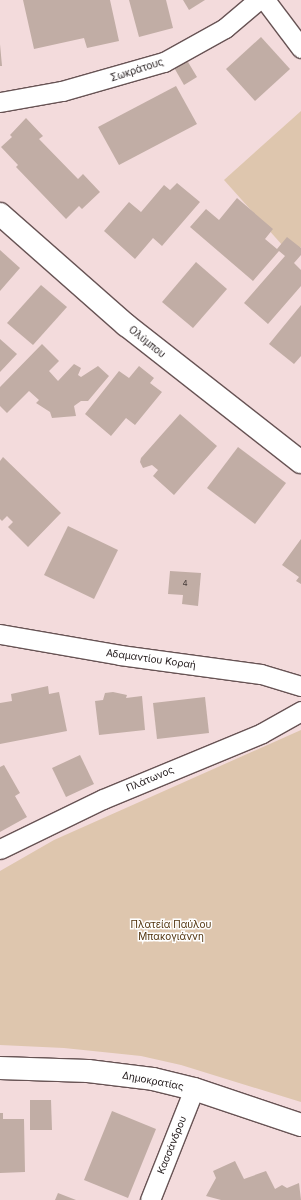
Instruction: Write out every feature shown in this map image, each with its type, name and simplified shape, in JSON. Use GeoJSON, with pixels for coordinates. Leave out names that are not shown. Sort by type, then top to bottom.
{"type":"FeatureCollection","features":[{"type":"Feature","properties":{"kind":"street","name":"Σωκράτους"},"geometry":{"type":"LineString","coordinates":[[0,102],[62,91],[164,62],[225,28],[258,0]]}},
{"type":"Feature","properties":{"kind":"street"},"geometry":{"type":"LineString","coordinates":[[265,0],[301,48]]}},
{"type":"Feature","properties":{"kind":"street","name":"Ολύμπου"},"geometry":{"type":"LineString","coordinates":[[0,214],[132,329],[301,462]]}},
{"type":"Feature","properties":{"kind":"street","name":"Αδαμαντίου Κοραή"},"geometry":{"type":"LineString","coordinates":[[0,634],[120,655],[261,674],[301,686]]}},
{"type":"Feature","properties":{"kind":"street","name":"Πλάτωνος"},"geometry":{"type":"LineString","coordinates":[[0,849],[103,800],[262,733],[301,711]]}},
{"type":"Feature","properties":{"kind":"street","name":"Δημοκρατίας"},"geometry":{"type":"LineString","coordinates":[[0,1068],[118,1074],[194,1089],[301,1125]]}},
{"type":"Feature","properties":{"kind":"street","name":"Κασσάνδρου"},"geometry":{"type":"LineString","coordinates":[[150,1200],[194,1089]]}},
{"type":"Feature","properties":{"kind":"green space"},"geometry":{"type":"Polygon","coordinates":[[[301,111],[301,247],[292,256],[224,180],[301,111]]]}},
{"type":"Feature","properties":{"kind":"green space","name":"Πλατεία Παύλου Μπακογιάννη"},"geometry":{"type":"Polygon","coordinates":[[[301,730],[301,1102],[181,1065],[141,1056],[64,1048],[0,1045],[0,871],[54,840],[301,730]]]}},
{"type":"Feature","properties":{"kind":"building"},"geometry":{"type":"Polygon","coordinates":[[[23,0],[110,0],[119,41],[87,48],[84,38],[34,49],[23,0]]]}},
{"type":"Feature","properties":{"kind":"building"},"geometry":{"type":"Polygon","coordinates":[[[129,0],[166,0],[173,28],[139,37],[129,0]]]}},
{"type":"Feature","properties":{"kind":"building"},"geometry":{"type":"Polygon","coordinates":[[[183,0],[205,0],[189,10],[183,0]]]}},
{"type":"Feature","properties":{"kind":"building"},"geometry":{"type":"Polygon","coordinates":[[[261,37],[290,69],[255,101],[226,69],[261,37]]]}},
{"type":"Feature","properties":{"kind":"building"},"geometry":{"type":"Polygon","coordinates":[[[0,44],[2,66],[0,66],[0,44]]]}},
{"type":"Feature","properties":{"kind":"building"},"geometry":{"type":"Polygon","coordinates":[[[185,57],[197,77],[184,85],[172,64],[185,57]]]}},
{"type":"Feature","properties":{"kind":"building"},"geometry":{"type":"Polygon","coordinates":[[[176,86],[197,124],[119,165],[98,127],[176,86]]]}},
{"type":"Feature","properties":{"kind":"building"},"geometry":{"type":"Polygon","coordinates":[[[26,118],[43,136],[39,139],[78,179],[83,174],[100,192],[82,209],[79,206],[66,219],[16,167],[18,165],[1,147],[12,137],[10,135],[26,118]]]}},
{"type":"Feature","properties":{"kind":"building"},"geometry":{"type":"Polygon","coordinates":[[[177,183],[200,202],[162,246],[153,238],[135,259],[104,231],[129,202],[141,212],[164,185],[170,190],[177,183]]]}},
{"type":"Feature","properties":{"kind":"building"},"geometry":{"type":"Polygon","coordinates":[[[237,198],[273,229],[265,239],[277,249],[287,237],[301,248],[301,255],[294,263],[301,270],[301,286],[268,324],[244,303],[285,256],[279,251],[253,281],[190,227],[206,209],[219,220],[237,198]]]}},
{"type":"Feature","properties":{"kind":"building"},"geometry":{"type":"Polygon","coordinates":[[[0,250],[20,268],[0,291],[0,250]]]}},
{"type":"Feature","properties":{"kind":"building"},"geometry":{"type":"Polygon","coordinates":[[[196,262],[227,289],[193,328],[162,302],[196,262]]]}},
{"type":"Feature","properties":{"kind":"building"},"geometry":{"type":"Polygon","coordinates":[[[41,285],[67,307],[33,345],[7,323],[41,285]]]}},
{"type":"Feature","properties":{"kind":"building"},"geometry":{"type":"Polygon","coordinates":[[[301,305],[301,356],[294,364],[269,344],[301,305]]]}},
{"type":"Feature","properties":{"kind":"building"},"geometry":{"type":"Polygon","coordinates":[[[0,339],[17,354],[0,372],[0,339]]]}},
{"type":"Feature","properties":{"kind":"building"},"geometry":{"type":"Polygon","coordinates":[[[42,344],[59,361],[49,371],[58,381],[74,364],[81,368],[78,375],[81,377],[98,366],[109,376],[88,401],[81,401],[74,406],[76,416],[52,418],[50,412],[36,403],[39,400],[29,391],[7,413],[0,406],[0,387],[42,344]]]}},
{"type":"Feature","properties":{"kind":"building"},"geometry":{"type":"Polygon","coordinates":[[[139,366],[154,378],[150,383],[162,392],[135,425],[126,418],[111,436],[85,414],[119,371],[129,378],[139,366]]]}},
{"type":"Feature","properties":{"kind":"building"},"geometry":{"type":"Polygon","coordinates":[[[180,414],[217,446],[174,495],[153,476],[158,470],[152,465],[143,468],[140,462],[141,458],[180,414]]]}},
{"type":"Feature","properties":{"kind":"building"},"geometry":{"type":"Polygon","coordinates":[[[238,447],[286,483],[255,524],[207,488],[238,447]]]}},
{"type":"Feature","properties":{"kind":"building"},"geometry":{"type":"Polygon","coordinates":[[[3,457],[61,513],[28,547],[8,527],[13,522],[7,516],[2,521],[0,519],[0,461],[3,457]]]}},
{"type":"Feature","properties":{"kind":"building"},"geometry":{"type":"Polygon","coordinates":[[[68,526],[118,550],[94,599],[44,575],[68,526]]]}},
{"type":"Feature","properties":{"kind":"building"},"geometry":{"type":"Polygon","coordinates":[[[301,539],[301,584],[296,581],[299,577],[282,565],[301,539]]]}},
{"type":"Feature","properties":{"kind":"building"},"geometry":{"type":"Polygon","coordinates":[[[170,571],[201,573],[198,606],[182,604],[183,595],[168,594],[170,571]]]}},
{"type":"Feature","properties":{"kind":"building"},"geometry":{"type":"Polygon","coordinates":[[[48,686],[49,694],[59,692],[67,731],[0,744],[0,703],[12,701],[11,694],[48,686]]]}},
{"type":"Feature","properties":{"kind":"building"},"geometry":{"type":"Polygon","coordinates":[[[113,692],[127,695],[126,698],[142,696],[145,730],[99,735],[95,701],[103,700],[105,693],[113,692]]]}},
{"type":"Feature","properties":{"kind":"building"},"geometry":{"type":"Polygon","coordinates":[[[205,697],[209,733],[157,739],[153,703],[205,697]]]}},
{"type":"Feature","properties":{"kind":"building"},"geometry":{"type":"Polygon","coordinates":[[[80,755],[94,784],[66,797],[52,768],[80,755]]]}},
{"type":"Feature","properties":{"kind":"building"},"geometry":{"type":"Polygon","coordinates":[[[4,765],[20,793],[15,796],[27,817],[0,832],[0,767],[4,765]]]}},
{"type":"Feature","properties":{"kind":"building"},"geometry":{"type":"Polygon","coordinates":[[[30,1100],[51,1100],[52,1130],[30,1130],[30,1100]]]}},
{"type":"Feature","properties":{"kind":"building"},"geometry":{"type":"Polygon","coordinates":[[[112,1111],[156,1129],[128,1198],[84,1180],[112,1111]]]}},
{"type":"Feature","properties":{"kind":"building"},"geometry":{"type":"Polygon","coordinates":[[[0,1113],[3,1113],[3,1119],[24,1119],[25,1172],[0,1173],[0,1113]]]}},
{"type":"Feature","properties":{"kind":"building"},"geometry":{"type":"Polygon","coordinates":[[[235,1161],[244,1179],[266,1171],[275,1189],[282,1185],[287,1188],[299,1183],[301,1200],[221,1200],[206,1196],[216,1178],[213,1171],[235,1161]]]}},
{"type":"Feature","properties":{"kind":"building"},"geometry":{"type":"Polygon","coordinates":[[[58,1193],[76,1200],[55,1200],[58,1193]]]}}]}
